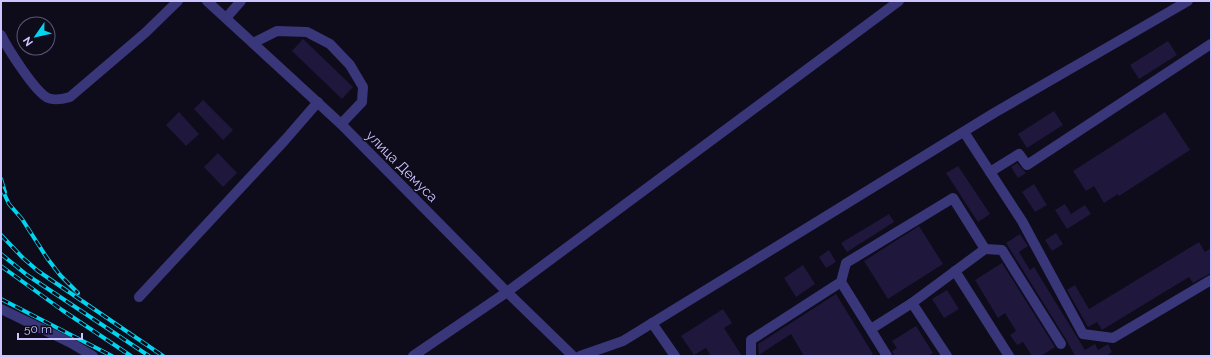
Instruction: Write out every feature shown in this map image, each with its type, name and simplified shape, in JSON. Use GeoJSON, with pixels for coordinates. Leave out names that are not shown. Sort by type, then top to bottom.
{"type":"FeatureCollection","features":[{"type":"Feature","properties":{"kind":"street"},"geometry":{"type":"LineString","coordinates":[[1,35],[5,44],[38,90],[48,98],[59,100],[70,97],[145,33],[178,1]]}},
{"type":"Feature","properties":{"kind":"street","name":"улица Демуса"},"geometry":{"type":"LineString","coordinates":[[207,1],[341,124],[507,292],[573,356]]}},
{"type":"Feature","properties":{"kind":"street"},"geometry":{"type":"LineString","coordinates":[[226,18],[241,1]]}},
{"type":"Feature","properties":{"kind":"street"},"geometry":{"type":"LineString","coordinates":[[413,356],[507,292],[899,1]]}},
{"type":"Feature","properties":{"kind":"street"},"geometry":{"type":"LineString","coordinates":[[580,356],[623,341],[964,132],[1188,1]]}},
{"type":"Feature","properties":{"kind":"street"},"geometry":{"type":"LineString","coordinates":[[253,43],[277,31],[307,32],[330,44],[350,65],[363,87],[362,102],[341,124]]}},
{"type":"Feature","properties":{"kind":"street"},"geometry":{"type":"LineString","coordinates":[[990,172],[1019,154],[1027,165],[1211,44]]}},
{"type":"Feature","properties":{"kind":"street"},"geometry":{"type":"LineString","coordinates":[[140,297],[318,102]]}},
{"type":"Feature","properties":{"kind":"street"},"geometry":{"type":"LineString","coordinates":[[964,132],[1022,221],[1083,334],[1113,338],[1211,280]]}},
{"type":"Feature","properties":{"kind":"street"},"geometry":{"type":"LineString","coordinates":[[751,356],[752,340],[841,282],[846,263],[953,198],[986,249]]}},
{"type":"Feature","properties":{"kind":"street"},"geometry":{"type":"LineString","coordinates":[[871,329],[912,303],[986,249],[1002,250],[1061,344]]}},
{"type":"Feature","properties":{"kind":"street"},"geometry":{"type":"LineString","coordinates":[[955,272],[1010,356]]}},
{"type":"Feature","properties":{"kind":"street"},"geometry":{"type":"LineString","coordinates":[[841,282],[871,329],[884,355]]}},
{"type":"Feature","properties":{"kind":"street"},"geometry":{"type":"LineString","coordinates":[[912,303],[947,356]]}},
{"type":"Feature","properties":{"kind":"street"},"geometry":{"type":"LineString","coordinates":[[1,309],[71,343],[93,356]]}},
{"type":"Feature","properties":{"kind":"street"},"geometry":{"type":"LineString","coordinates":[[652,324],[675,356]]}},
{"type":"Feature","properties":{"kind":"building"},"geometry":{"type":"Polygon","coordinates":[[[303,39],[353,87],[342,99],[292,51],[303,39]]]}},
{"type":"Feature","properties":{"kind":"building"},"geometry":{"type":"Polygon","coordinates":[[[1168,41],[1177,55],[1139,79],[1130,65],[1168,41]]]}},
{"type":"Feature","properties":{"kind":"building"},"geometry":{"type":"Polygon","coordinates":[[[203,100],[233,130],[223,140],[194,109],[203,100]]]}},
{"type":"Feature","properties":{"kind":"building"},"geometry":{"type":"Polygon","coordinates":[[[1054,111],[1063,125],[1027,148],[1018,134],[1054,111]]]}},
{"type":"Feature","properties":{"kind":"building"},"geometry":{"type":"Polygon","coordinates":[[[179,112],[199,134],[186,146],[166,125],[179,112]]]}},
{"type":"Feature","properties":{"kind":"building"},"geometry":{"type":"Polygon","coordinates":[[[1165,112],[1190,150],[1119,196],[1118,194],[1104,203],[1094,186],[1086,191],[1073,171],[1165,112]]]}},
{"type":"Feature","properties":{"kind":"building"},"geometry":{"type":"Polygon","coordinates":[[[218,153],[237,173],[223,187],[204,167],[218,153]]]}},
{"type":"Feature","properties":{"kind":"building"},"geometry":{"type":"Polygon","coordinates":[[[1017,163],[1026,173],[1018,178],[1011,167],[1017,163]]]}},
{"type":"Feature","properties":{"kind":"building"},"geometry":{"type":"Polygon","coordinates":[[[958,166],[990,214],[978,222],[946,173],[958,166]]]}},
{"type":"Feature","properties":{"kind":"building"},"geometry":{"type":"Polygon","coordinates":[[[1034,184],[1047,205],[1035,212],[1022,192],[1034,184]]]}},
{"type":"Feature","properties":{"kind":"building"},"geometry":{"type":"Polygon","coordinates":[[[1065,204],[1071,214],[1085,205],[1091,214],[1067,229],[1055,210],[1065,204]]]}},
{"type":"Feature","properties":{"kind":"building"},"geometry":{"type":"Polygon","coordinates":[[[889,214],[894,222],[847,252],[841,243],[889,214]]]}},
{"type":"Feature","properties":{"kind":"building"},"geometry":{"type":"Polygon","coordinates":[[[919,226],[943,264],[888,299],[864,261],[919,226]]]}},
{"type":"Feature","properties":{"kind":"building"},"geometry":{"type":"Polygon","coordinates":[[[1056,233],[1063,244],[1052,251],[1045,240],[1056,233]]]}},
{"type":"Feature","properties":{"kind":"building"},"geometry":{"type":"Polygon","coordinates":[[[1020,234],[1028,246],[1019,252],[1030,270],[1034,267],[1085,350],[1095,344],[1098,350],[1108,344],[1112,352],[1106,356],[1075,356],[1006,243],[1020,234]]]}},
{"type":"Feature","properties":{"kind":"building"},"geometry":{"type":"Polygon","coordinates":[[[1199,242],[1205,252],[1211,248],[1211,273],[1193,283],[1189,277],[1102,330],[1097,322],[1088,327],[1067,290],[1075,285],[1089,309],[1199,242]]]}},
{"type":"Feature","properties":{"kind":"building"},"geometry":{"type":"Polygon","coordinates":[[[829,250],[836,262],[826,268],[819,257],[829,250]]]}},
{"type":"Feature","properties":{"kind":"building"},"geometry":{"type":"Polygon","coordinates":[[[1002,263],[1055,347],[1041,356],[1032,356],[1023,342],[1017,345],[1010,335],[1016,331],[1005,313],[998,318],[975,280],[1002,263]]]}},
{"type":"Feature","properties":{"kind":"building"},"geometry":{"type":"Polygon","coordinates":[[[803,265],[815,284],[796,297],[784,278],[803,265]]]}},
{"type":"Feature","properties":{"kind":"building"},"geometry":{"type":"Polygon","coordinates":[[[947,290],[959,309],[944,318],[932,299],[947,290]]]}},
{"type":"Feature","properties":{"kind":"building"},"geometry":{"type":"Polygon","coordinates":[[[836,294],[873,354],[869,356],[804,356],[791,334],[759,355],[758,344],[836,294]]]}},
{"type":"Feature","properties":{"kind":"building"},"geometry":{"type":"Polygon","coordinates":[[[723,309],[732,323],[724,328],[742,356],[711,356],[706,348],[694,355],[681,336],[723,309]]]}},
{"type":"Feature","properties":{"kind":"building"},"geometry":{"type":"Polygon","coordinates":[[[916,326],[933,353],[928,356],[894,356],[892,351],[897,348],[892,341],[916,326]]]}},
{"type":"Feature","properties":{"kind":"railway"},"geometry":{"type":"LineString","coordinates":[[1,179],[5,192]]}},
{"type":"Feature","properties":{"kind":"railway"},"geometry":{"type":"LineString","coordinates":[[1,187],[9,204],[22,219],[47,258],[60,275],[78,293]]}},
{"type":"Feature","properties":{"kind":"railway"},"geometry":{"type":"LineString","coordinates":[[1,235],[38,271],[163,356]]}},
{"type":"Feature","properties":{"kind":"railway"},"geometry":{"type":"LineString","coordinates":[[1,254],[27,275],[149,356]]}},
{"type":"Feature","properties":{"kind":"railway"},"geometry":{"type":"LineString","coordinates":[[1,266],[62,310],[131,356]]}},
{"type":"Feature","properties":{"kind":"railway"},"geometry":{"type":"LineString","coordinates":[[1,299],[112,356]]}}]}
